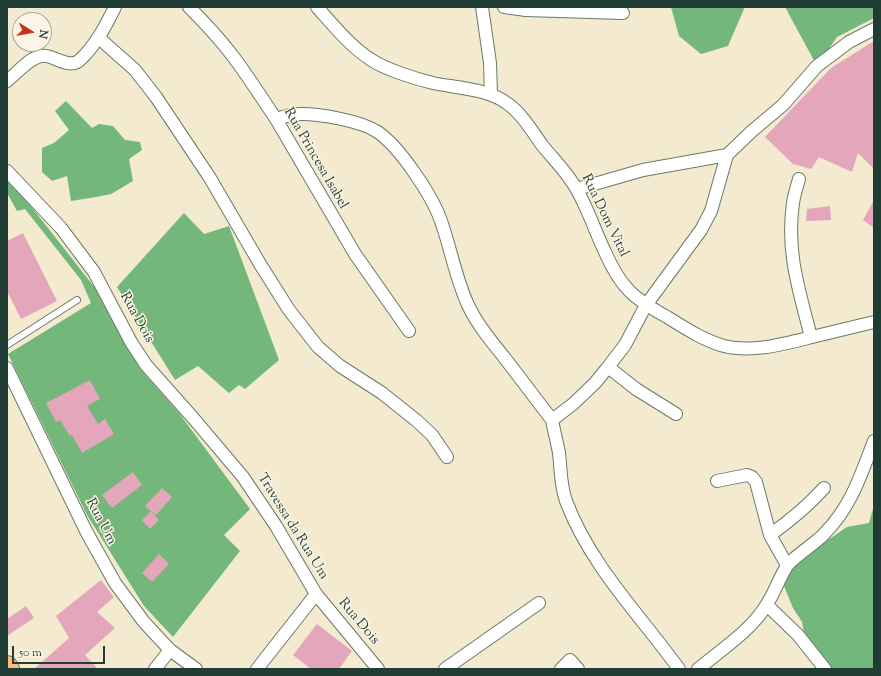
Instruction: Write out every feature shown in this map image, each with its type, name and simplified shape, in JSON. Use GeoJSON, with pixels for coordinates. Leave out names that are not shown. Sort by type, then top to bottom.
{"type":"FeatureCollection","features":[{"type":"Feature","properties":{"kind":"street"},"geometry":{"type":"LineString","coordinates":[[7,81],[34,58],[50,56],[65,62],[78,62],[99,38],[115,7]]}},
{"type":"Feature","properties":{"kind":"street","name":"Rua Princesa Isabel"},"geometry":{"type":"LineString","coordinates":[[189,7],[210,28],[232,55],[276,119],[336,224],[355,254],[409,331]]}},
{"type":"Feature","properties":{"kind":"street","name":"Rua Dom Vital"},"geometry":{"type":"LineString","coordinates":[[316,7],[345,38],[371,60],[398,72],[431,82],[491,95],[508,104],[525,122],[545,149],[563,169],[577,189],[606,254],[620,281],[632,295],[646,305],[698,335],[711,342],[725,346],[750,348],[793,342],[874,322]]}},
{"type":"Feature","properties":{"kind":"street"},"geometry":{"type":"LineString","coordinates":[[482,7],[490,62],[491,95]]}},
{"type":"Feature","properties":{"kind":"street"},"geometry":{"type":"LineString","coordinates":[[504,7],[526,10],[545,9],[622,13]]}},
{"type":"Feature","properties":{"kind":"street"},"geometry":{"type":"LineString","coordinates":[[552,420],[573,404],[595,384],[626,344],[646,305],[701,230],[710,211],[728,155],[752,131],[783,105],[817,66],[848,42],[874,29]]}},
{"type":"Feature","properties":{"kind":"street"},"geometry":{"type":"LineString","coordinates":[[99,38],[135,70],[156,97],[210,178],[260,264],[289,310],[318,347],[340,366],[382,393],[417,421],[432,435],[447,457]]}},
{"type":"Feature","properties":{"kind":"street"},"geometry":{"type":"LineString","coordinates":[[276,119],[289,115],[304,114],[338,118],[361,124],[376,131],[396,148],[430,197],[442,223],[468,304],[482,329],[552,420],[559,454],[560,474],[566,500],[581,533],[604,571],[679,669]]}},
{"type":"Feature","properties":{"kind":"street"},"geometry":{"type":"LineString","coordinates":[[577,189],[643,170],[728,155]]}},
{"type":"Feature","properties":{"kind":"street","name":"Rua Dois"},"geometry":{"type":"LineString","coordinates":[[7,171],[61,228],[94,272],[131,342],[146,365],[194,419],[242,477]]}},
{"type":"Feature","properties":{"kind":"street"},"geometry":{"type":"LineString","coordinates":[[799,179],[793,202],[791,230],[792,258],[811,337]]}},
{"type":"Feature","properties":{"kind":"street"},"geometry":{"type":"LineString","coordinates":[[608,367],[636,389],[676,414]]}},
{"type":"Feature","properties":{"kind":"street","name":"Rua Um"},"geometry":{"type":"LineString","coordinates":[[7,368],[86,530],[115,583],[144,622],[170,650],[196,669]]}},
{"type":"Feature","properties":{"kind":"street"},"geometry":{"type":"LineString","coordinates":[[698,669],[757,618],[767,605],[787,565],[823,535],[841,515],[854,494],[874,441]]}},
{"type":"Feature","properties":{"kind":"street"},"geometry":{"type":"LineString","coordinates":[[717,481],[747,476],[752,477],[756,482],[770,535],[787,565]]}},
{"type":"Feature","properties":{"kind":"street","name":"Travessa da Rua Um"},"geometry":{"type":"LineString","coordinates":[[242,477],[276,526],[316,594],[257,669]]}},
{"type":"Feature","properties":{"kind":"street"},"geometry":{"type":"LineString","coordinates":[[770,535],[805,509],[824,488]]}},
{"type":"Feature","properties":{"kind":"street","name":"Rua Dois"},"geometry":{"type":"LineString","coordinates":[[316,594],[378,669]]}},
{"type":"Feature","properties":{"kind":"street"},"geometry":{"type":"LineString","coordinates":[[445,669],[538,603]]}},
{"type":"Feature","properties":{"kind":"street"},"geometry":{"type":"LineString","coordinates":[[767,605],[798,635],[825,669]]}},
{"type":"Feature","properties":{"kind":"street"},"geometry":{"type":"LineString","coordinates":[[155,669],[170,650]]}},
{"type":"Feature","properties":{"kind":"street"},"geometry":{"type":"LineString","coordinates":[[561,669],[570,660],[578,669]]}},
{"type":"Feature","properties":{"kind":"lane"},"geometry":{"type":"LineString","coordinates":[[7,345],[77,300]]}},
{"type":"Feature","properties":{"kind":"green space"},"geometry":{"type":"Polygon","coordinates":[[[671,7],[743,7],[744,9],[728,46],[701,54],[679,36],[671,7]]]}},
{"type":"Feature","properties":{"kind":"green space"},"geometry":{"type":"Polygon","coordinates":[[[785,7],[874,7],[874,18],[837,37],[817,66],[785,7]]]}},
{"type":"Feature","properties":{"kind":"green space"},"geometry":{"type":"Polygon","coordinates":[[[66,101],[92,128],[99,124],[113,126],[125,140],[140,142],[142,150],[129,159],[133,181],[111,194],[71,201],[67,176],[52,181],[42,172],[42,148],[54,143],[69,130],[55,111],[66,101]]]}},
{"type":"Feature","properties":{"kind":"green space"},"geometry":{"type":"Polygon","coordinates":[[[7,178],[99,293],[140,369],[179,413],[250,509],[224,535],[240,551],[173,637],[144,606],[87,515],[8,354],[91,303],[81,280],[25,209],[17,211],[7,193],[7,178]]]}},
{"type":"Feature","properties":{"kind":"green space"},"geometry":{"type":"Polygon","coordinates":[[[184,213],[204,234],[229,226],[279,360],[245,389],[239,385],[229,393],[198,366],[175,380],[117,287],[184,213]]]}},
{"type":"Feature","properties":{"kind":"green space"},"geometry":{"type":"Polygon","coordinates":[[[874,505],[874,669],[832,669],[804,633],[802,622],[793,608],[784,586],[793,567],[828,540],[847,527],[869,523],[874,505]]]}},
{"type":"Feature","properties":{"kind":"building"},"geometry":{"type":"Polygon","coordinates":[[[874,41],[874,169],[858,153],[852,172],[819,157],[811,169],[793,164],[765,137],[831,68],[874,41]]]}},
{"type":"Feature","properties":{"kind":"building"},"geometry":{"type":"Polygon","coordinates":[[[874,200],[874,228],[863,220],[874,200]]]}},
{"type":"Feature","properties":{"kind":"building"},"geometry":{"type":"Polygon","coordinates":[[[830,206],[831,220],[806,221],[807,209],[830,206]]]}},
{"type":"Feature","properties":{"kind":"building"},"geometry":{"type":"Polygon","coordinates":[[[23,233],[57,301],[21,319],[7,291],[7,241],[23,233]]]}},
{"type":"Feature","properties":{"kind":"building"},"geometry":{"type":"Polygon","coordinates":[[[90,380],[100,399],[87,406],[98,424],[105,419],[114,434],[82,453],[72,435],[70,436],[60,420],[56,422],[46,403],[90,380]]]}},
{"type":"Feature","properties":{"kind":"building"},"geometry":{"type":"Polygon","coordinates":[[[133,472],[142,485],[112,508],[102,495],[133,472]]]}},
{"type":"Feature","properties":{"kind":"building"},"geometry":{"type":"Polygon","coordinates":[[[162,488],[172,497],[156,515],[145,506],[162,488]]]}},
{"type":"Feature","properties":{"kind":"building"},"geometry":{"type":"Polygon","coordinates":[[[151,511],[159,520],[150,529],[142,520],[151,511]]]}},
{"type":"Feature","properties":{"kind":"building"},"geometry":{"type":"Polygon","coordinates":[[[159,554],[169,564],[152,582],[142,573],[159,554]]]}},
{"type":"Feature","properties":{"kind":"building"},"geometry":{"type":"Polygon","coordinates":[[[101,580],[114,597],[97,612],[115,628],[85,655],[98,669],[34,669],[69,638],[56,616],[101,580]]]}},
{"type":"Feature","properties":{"kind":"building"},"geometry":{"type":"Polygon","coordinates":[[[26,606],[34,618],[7,636],[7,619],[26,606]]]}},
{"type":"Feature","properties":{"kind":"building"},"geometry":{"type":"Polygon","coordinates":[[[317,624],[352,651],[339,669],[311,669],[293,655],[317,624]]]}}]}
